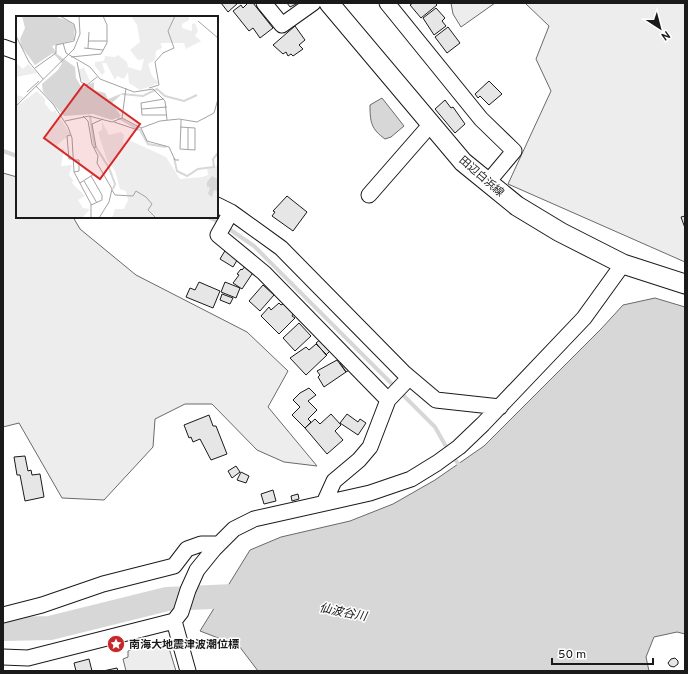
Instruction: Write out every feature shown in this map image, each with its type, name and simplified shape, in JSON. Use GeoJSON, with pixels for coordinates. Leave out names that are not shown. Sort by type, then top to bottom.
{"type":"FeatureCollection","features":[{"type":"Feature","properties":{"kind":"main road","name":"田辺白浜線"},"geometry":{"type":"LineString","coordinates":[[326,3],[463,162],[517,206],[560,232],[623,264],[685,284]]}},
{"type":"Feature","properties":{"kind":"street"},"geometry":{"type":"LineString","coordinates":[[264,3],[282,26],[326,3]]}},
{"type":"Feature","properties":{"kind":"street"},"geometry":{"type":"LineString","coordinates":[[387,3],[481,119],[514,151],[488,182]]}},
{"type":"Feature","properties":{"kind":"street"},"geometry":{"type":"LineString","coordinates":[[3,47],[16,52]]}},
{"type":"Feature","properties":{"kind":"street"},"geometry":{"type":"LineString","coordinates":[[369,195],[431,124]]}},
{"type":"Feature","properties":{"kind":"street"},"geometry":{"type":"LineString","coordinates":[[218,207],[226,220],[281,248],[407,381],[436,400],[500,407]]}},
{"type":"Feature","properties":{"kind":"street"},"geometry":{"type":"LineString","coordinates":[[226,220],[218,235],[264,273],[390,397]]}},
{"type":"Feature","properties":{"kind":"street"},"geometry":{"type":"LineString","coordinates":[[188,671],[177,616],[197,570],[216,547],[234,529],[254,519],[370,493],[411,479],[437,463],[471,436],[584,318],[623,264]]}},
{"type":"Feature","properties":{"kind":"street"},"geometry":{"type":"LineString","coordinates":[[324,503],[334,481],[359,460],[370,447],[390,397],[407,381]]}},
{"type":"Feature","properties":{"kind":"street"},"geometry":{"type":"LineString","coordinates":[[3,615],[42,605],[103,584],[174,566],[187,549],[201,544],[216,547]]}},
{"type":"Feature","properties":{"kind":"street"},"geometry":{"type":"LineString","coordinates":[[3,657],[28,658],[177,616]]}},
{"type":"Feature","properties":{"kind":"shaded area"},"geometry":{"type":"Polygon","coordinates":[[[451,3],[495,3],[461,27],[453,14],[451,3]]]}},
{"type":"Feature","properties":{"kind":"shaded area"},"geometry":{"type":"Polygon","coordinates":[[[525,3],[685,3],[685,262],[508,184],[551,91],[536,59],[549,26],[525,3]]]}},
{"type":"Feature","properties":{"kind":"shaded area"},"geometry":{"type":"Polygon","coordinates":[[[3,173],[16,177],[16,218],[74,218],[80,229],[136,275],[247,332],[288,371],[268,407],[317,466],[284,462],[257,450],[212,404],[185,404],[155,419],[153,447],[104,500],[62,498],[19,423],[3,427],[3,173]]]}},
{"type":"Feature","properties":{"kind":"shaded area"},"geometry":{"type":"Polygon","coordinates":[[[158,643],[169,648],[176,671],[126,671],[123,659],[128,657],[128,651],[131,650],[130,646],[158,643]]]}},
{"type":"Feature","properties":{"kind":"water"},"geometry":{"type":"Polygon","coordinates":[[[382,98],[404,126],[391,137],[385,139],[372,125],[370,116],[370,105],[382,98]]]}},
{"type":"Feature","properties":{"kind":"water"},"geometry":{"type":"Polygon","coordinates":[[[655,298],[685,307],[685,634],[677,632],[654,637],[646,657],[649,671],[258,671],[239,646],[200,631],[250,550],[281,537],[350,521],[393,504],[435,480],[484,446],[623,305],[655,298]]]}},
{"type":"Feature","properties":{"kind":"building"},"geometry":{"type":"Polygon","coordinates":[[[221,3],[238,3],[228,12],[221,3]]]}},
{"type":"Feature","properties":{"kind":"building"},"geometry":{"type":"Polygon","coordinates":[[[248,3],[253,3],[273,28],[260,38],[253,28],[249,31],[233,11],[241,5],[243,8],[248,3]]]}},
{"type":"Feature","properties":{"kind":"building"},"geometry":{"type":"Polygon","coordinates":[[[287,3],[298,3],[290,7],[287,3]]]}},
{"type":"Feature","properties":{"kind":"building"},"geometry":{"type":"Polygon","coordinates":[[[413,3],[435,3],[437,5],[421,18],[410,5],[413,3]]]}},
{"type":"Feature","properties":{"kind":"building"},"geometry":{"type":"Polygon","coordinates":[[[436,8],[445,18],[442,21],[446,26],[434,35],[423,18],[436,8]]]}},
{"type":"Feature","properties":{"kind":"building"},"geometry":{"type":"Polygon","coordinates":[[[295,26],[305,40],[299,45],[303,49],[293,56],[291,54],[288,56],[286,52],[283,54],[273,45],[295,26]]]}},
{"type":"Feature","properties":{"kind":"building"},"geometry":{"type":"Polygon","coordinates":[[[448,27],[460,43],[447,53],[435,37],[448,27]]]}},
{"type":"Feature","properties":{"kind":"building"},"geometry":{"type":"Polygon","coordinates":[[[489,81],[502,94],[489,105],[480,96],[478,98],[475,94],[489,81]]]}},
{"type":"Feature","properties":{"kind":"building"},"geometry":{"type":"Polygon","coordinates":[[[445,100],[451,108],[453,107],[465,124],[455,133],[435,109],[445,100]]]}},
{"type":"Feature","properties":{"kind":"building"},"geometry":{"type":"Polygon","coordinates":[[[287,196],[307,212],[293,231],[272,216],[275,212],[273,211],[287,196]]]}},
{"type":"Feature","properties":{"kind":"building"},"geometry":{"type":"Polygon","coordinates":[[[685,216],[685,228],[681,217],[685,216]]]}},
{"type":"Feature","properties":{"kind":"building"},"geometry":{"type":"Polygon","coordinates":[[[226,249],[239,257],[233,267],[220,259],[226,249]]]}},
{"type":"Feature","properties":{"kind":"building"},"geometry":{"type":"Polygon","coordinates":[[[246,265],[254,271],[242,289],[233,283],[239,275],[237,274],[246,265]]]}},
{"type":"Feature","properties":{"kind":"building"},"geometry":{"type":"Polygon","coordinates":[[[199,282],[220,291],[213,308],[186,297],[190,288],[195,290],[199,282]]]}},
{"type":"Feature","properties":{"kind":"building"},"geometry":{"type":"Polygon","coordinates":[[[225,282],[240,288],[236,298],[221,292],[225,282]]]}},
{"type":"Feature","properties":{"kind":"building"},"geometry":{"type":"Polygon","coordinates":[[[263,285],[274,295],[260,311],[249,301],[263,285]]]}},
{"type":"Feature","properties":{"kind":"building"},"geometry":{"type":"Polygon","coordinates":[[[222,294],[233,298],[230,304],[220,300],[222,294]]]}},
{"type":"Feature","properties":{"kind":"building"},"geometry":{"type":"Polygon","coordinates":[[[279,303],[281,305],[283,304],[295,318],[279,334],[261,316],[269,307],[271,310],[279,303]]]}},
{"type":"Feature","properties":{"kind":"building"},"geometry":{"type":"Polygon","coordinates":[[[299,323],[311,336],[295,351],[283,338],[299,323]]]}},
{"type":"Feature","properties":{"kind":"building"},"geometry":{"type":"Polygon","coordinates":[[[322,338],[332,349],[326,355],[316,343],[322,338]]]}},
{"type":"Feature","properties":{"kind":"building"},"geometry":{"type":"Polygon","coordinates":[[[316,344],[327,355],[306,375],[290,358],[306,347],[309,350],[316,344]]]}},
{"type":"Feature","properties":{"kind":"building"},"geometry":{"type":"Polygon","coordinates":[[[345,359],[351,369],[346,372],[340,363],[345,359]]]}},
{"type":"Feature","properties":{"kind":"building"},"geometry":{"type":"Polygon","coordinates":[[[337,360],[346,372],[324,387],[318,377],[320,375],[317,371],[337,360]]]}},
{"type":"Feature","properties":{"kind":"building"},"geometry":{"type":"Polygon","coordinates":[[[309,388],[316,395],[308,401],[317,410],[308,419],[311,422],[305,428],[292,415],[300,407],[293,400],[300,393],[309,388]]]}},
{"type":"Feature","properties":{"kind":"building"},"geometry":{"type":"Polygon","coordinates":[[[331,414],[341,425],[335,431],[343,440],[327,454],[305,428],[315,419],[320,424],[331,414]]]}},
{"type":"Feature","properties":{"kind":"building"},"geometry":{"type":"Polygon","coordinates":[[[347,414],[358,422],[360,419],[366,423],[358,435],[340,423],[347,414]]]}},
{"type":"Feature","properties":{"kind":"building"},"geometry":{"type":"Polygon","coordinates":[[[209,415],[213,426],[216,426],[227,454],[211,460],[200,439],[193,442],[191,437],[189,438],[184,425],[209,415]]]}},
{"type":"Feature","properties":{"kind":"building"},"geometry":{"type":"Polygon","coordinates":[[[25,456],[28,471],[31,470],[32,475],[40,474],[44,497],[25,501],[20,475],[17,475],[14,457],[25,456]]]}},
{"type":"Feature","properties":{"kind":"building"},"geometry":{"type":"Polygon","coordinates":[[[236,466],[240,472],[232,478],[228,471],[236,466]]]}},
{"type":"Feature","properties":{"kind":"building"},"geometry":{"type":"Polygon","coordinates":[[[241,472],[249,476],[246,483],[237,480],[241,472]]]}},
{"type":"Feature","properties":{"kind":"building"},"geometry":{"type":"Polygon","coordinates":[[[273,490],[276,501],[264,504],[261,494],[273,490]]]}},
{"type":"Feature","properties":{"kind":"building"},"geometry":{"type":"Polygon","coordinates":[[[298,494],[299,499],[292,501],[291,496],[298,494]]]}},
{"type":"Feature","properties":{"kind":"building"},"geometry":{"type":"Polygon","coordinates":[[[675,658],[678,661],[678,664],[674,667],[670,666],[668,663],[671,659],[675,658]]]}},
{"type":"Feature","properties":{"kind":"building"},"geometry":{"type":"Polygon","coordinates":[[[89,659],[92,671],[76,671],[74,663],[89,659]]]}},
{"type":"Feature","properties":{"kind":"building"},"geometry":{"type":"Polygon","coordinates":[[[117,668],[118,671],[103,671],[117,668]]]}},
{"type":"Feature","properties":{"kind":"waterway"},"geometry":{"type":"LineString","coordinates":[[3,151],[16,156]]}},
{"type":"Feature","properties":{"kind":"waterway"},"geometry":{"type":"LineString","coordinates":[[210,218],[219,222],[254,246],[435,427],[448,450]]}},
{"type":"Feature","properties":{"kind":"waterway"},"geometry":{"type":"LineString","coordinates":[[452,456],[461,467]]}},
{"type":"Feature","properties":{"kind":"waterway","name":"仙波谷川"},"geometry":{"type":"LineString","coordinates":[[3,629],[50,628],[167,599],[255,595]]}},
{"type":"Feature","properties":{"kind":"place","name":"南海大地震津波潮位標"},"geometry":{"type":"Point","coordinates":[116,644]}}]}
